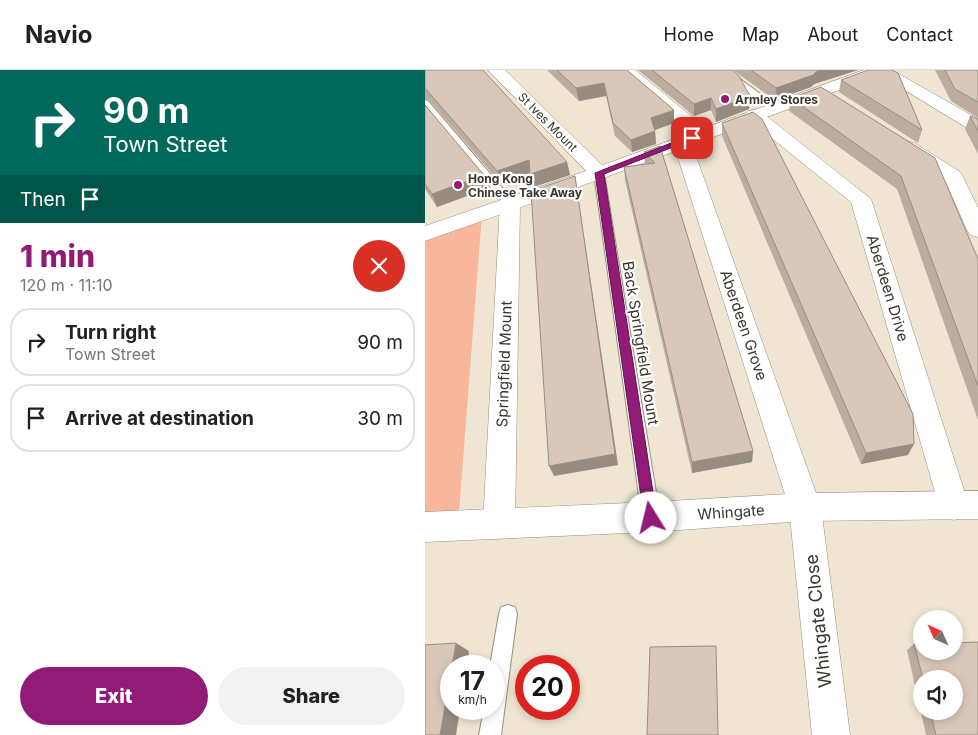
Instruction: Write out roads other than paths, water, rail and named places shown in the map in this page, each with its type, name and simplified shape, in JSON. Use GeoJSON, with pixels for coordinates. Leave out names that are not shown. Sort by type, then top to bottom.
{"type":"FeatureCollection","features":[{"type":"Feature","properties":{"kind":"street","name":"St Ives Mount"},"geometry":{"type":"LineString","coordinates":[[496,70],[599,173]]}},
{"type":"Feature","properties":{"kind":"street"},"geometry":{"type":"LineString","coordinates":[[625,70],[692,138]]}},
{"type":"Feature","properties":{"kind":"street"},"geometry":{"type":"LineString","coordinates":[[425,234],[599,173],[764,111],[826,83],[880,70],[978,127]]}},
{"type":"Feature","properties":{"kind":"street"},"geometry":{"type":"LineString","coordinates":[[826,83],[844,106]]}},
{"type":"Feature","properties":{"kind":"street","name":"Aberdeen Drive"},"geometry":{"type":"LineString","coordinates":[[764,111],[861,199],[966,506]]}},
{"type":"Feature","properties":{"kind":"street","name":"Aberdeen Grove"},"geometry":{"type":"LineString","coordinates":[[692,138],[805,507]]}},
{"type":"Feature","properties":{"kind":"street"},"geometry":{"type":"LineString","coordinates":[[894,138],[952,175],[978,230]]}},
{"type":"Feature","properties":{"kind":"street","name":"Springfield Mount"},"geometry":{"type":"LineString","coordinates":[[499,524],[510,204]]}},
{"type":"Feature","properties":{"kind":"street","name":"Whingate"},"geometry":{"type":"LineString","coordinates":[[425,527],[651,518],[805,507],[966,506]]}},
{"type":"Feature","properties":{"kind":"street","name":"Whingate Close"},"geometry":{"type":"LineString","coordinates":[[805,507],[831,735]]}},
{"type":"Feature","properties":{"kind":"lane"},"geometry":{"type":"LineString","coordinates":[[722,70],[764,111]]}},
{"type":"Feature","properties":{"kind":"lane"},"geometry":{"type":"LineString","coordinates":[[425,103],[510,204]]}},
{"type":"Feature","properties":{"kind":"lane","name":"Back Springfield Mount"},"geometry":{"type":"LineString","coordinates":[[599,173],[651,518]]}},
{"type":"Feature","properties":{"kind":"lane"},"geometry":{"type":"LineString","coordinates":[[490,735],[508,614]]}},
{"type":"Feature","properties":{"kind":"place","name":"Armley Stores"},"geometry":{"type":"Point","coordinates":[725,99]}},
{"type":"Feature","properties":{"kind":"place","name":"Hong Kong Chinese Take Away"},"geometry":{"type":"Point","coordinates":[458,185]}}]}
